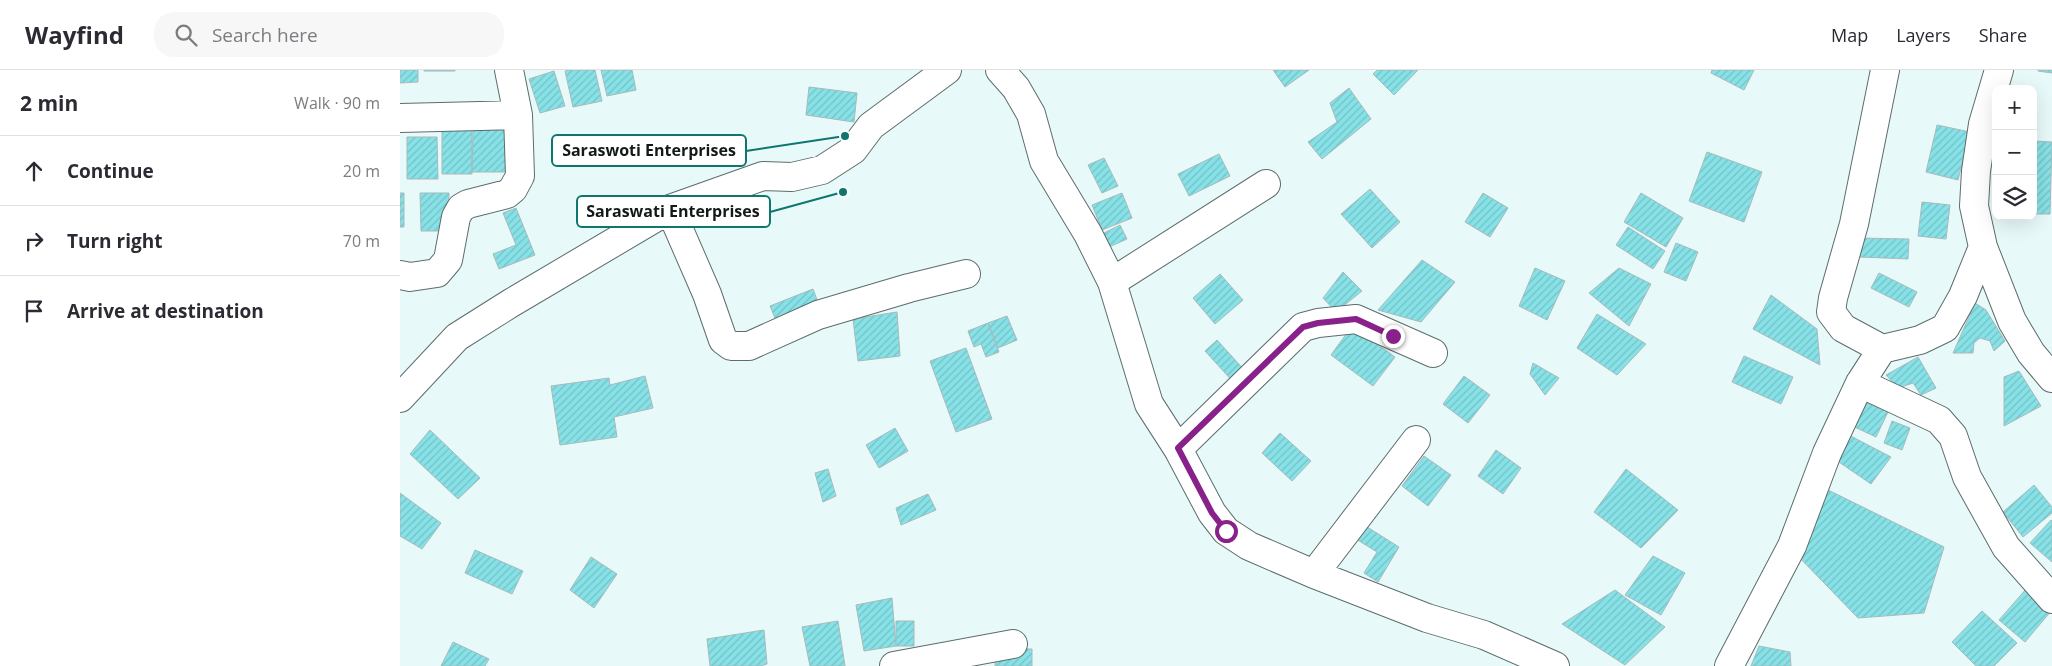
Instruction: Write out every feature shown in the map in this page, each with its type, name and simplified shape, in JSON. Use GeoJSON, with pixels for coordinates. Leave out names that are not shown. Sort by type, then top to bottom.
{"type":"FeatureCollection","features":[{"type":"Feature","properties":{"kind":"street"},"geometry":{"type":"LineString","coordinates":[[400,275],[410,277],[437,272],[448,260],[456,217],[461,208],[468,204],[507,194],[513,189],[520,176],[518,115],[509,70]]}},
{"type":"Feature","properties":{"kind":"street"},"geometry":{"type":"LineString","coordinates":[[400,398],[457,337],[670,209],[762,176],[792,177],[822,170],[853,150],[871,126],[947,70]]}},
{"type":"Feature","properties":{"kind":"street"},"geometry":{"type":"LineString","coordinates":[[1000,70],[1016,88],[1031,114],[1044,161],[1088,234],[1112,282],[1149,404],[1178,448],[1212,513],[1226,531],[1250,546],[1314,574],[1427,618],[1484,635],[1555,666]]}},
{"type":"Feature","properties":{"kind":"street"},"geometry":{"type":"LineString","coordinates":[[1885,70],[1854,224],[1833,298],[1831,312],[1843,328],[1882,349],[1920,340],[1945,328],[1962,296],[1983,247]]}},
{"type":"Feature","properties":{"kind":"street"},"geometry":{"type":"LineString","coordinates":[[1999,70],[1983,124],[1976,171],[1974,206],[1983,247],[2012,321],[2031,352],[2052,378]]}},
{"type":"Feature","properties":{"kind":"street"},"geometry":{"type":"LineString","coordinates":[[400,118],[518,115]]}},
{"type":"Feature","properties":{"kind":"street"},"geometry":{"type":"LineString","coordinates":[[1112,282],[1266,184]]}},
{"type":"Feature","properties":{"kind":"street"},"geometry":{"type":"LineString","coordinates":[[670,209],[707,294],[723,340],[731,346],[749,346],[818,315],[909,288],[966,274]]}},
{"type":"Feature","properties":{"kind":"street"},"geometry":{"type":"LineString","coordinates":[[1178,448],[1303,327],[1318,323],[1356,319],[1434,353]]}},
{"type":"Feature","properties":{"kind":"street"},"geometry":{"type":"LineString","coordinates":[[1729,666],[1792,546],[1827,453],[1860,383],[1882,349]]}},
{"type":"Feature","properties":{"kind":"street"},"geometry":{"type":"LineString","coordinates":[[1860,383],[1939,420],[1953,436],[1967,477],[2006,547],[2052,599]]}},
{"type":"Feature","properties":{"kind":"street"},"geometry":{"type":"LineString","coordinates":[[1314,574],[1416,440]]}},
{"type":"Feature","properties":{"kind":"street"},"geometry":{"type":"LineString","coordinates":[[894,666],[1013,644]]}},
{"type":"Feature","properties":{"kind":"building"},"geometry":{"type":"Polygon","coordinates":[[[400,70],[418,70],[418,82],[400,83],[400,70]]]}},
{"type":"Feature","properties":{"kind":"building"},"geometry":{"type":"Polygon","coordinates":[[[455,70],[455,71],[424,71],[455,70]]]}},
{"type":"Feature","properties":{"kind":"building"},"geometry":{"type":"Polygon","coordinates":[[[595,70],[602,101],[573,107],[565,71],[595,70]]]}},
{"type":"Feature","properties":{"kind":"building"},"geometry":{"type":"Polygon","coordinates":[[[601,70],[632,70],[636,90],[607,96],[601,70]]]}},
{"type":"Feature","properties":{"kind":"building"},"geometry":{"type":"Polygon","coordinates":[[[1273,70],[1309,70],[1285,87],[1273,70]]]}},
{"type":"Feature","properties":{"kind":"building"},"geometry":{"type":"Polygon","coordinates":[[[1377,70],[1418,70],[1394,95],[1373,74],[1377,70]]]}},
{"type":"Feature","properties":{"kind":"building"},"geometry":{"type":"Polygon","coordinates":[[[1712,70],[1754,70],[1744,90],[1711,73],[1712,70]]]}},
{"type":"Feature","properties":{"kind":"building"},"geometry":{"type":"Polygon","coordinates":[[[2052,70],[2052,73],[2038,71],[2052,70]]]}},
{"type":"Feature","properties":{"kind":"building"},"geometry":{"type":"Polygon","coordinates":[[[554,71],[565,106],[540,113],[529,79],[554,71]]]}},
{"type":"Feature","properties":{"kind":"building"},"geometry":{"type":"Polygon","coordinates":[[[809,87],[857,93],[854,122],[806,115],[809,87]]]}},
{"type":"Feature","properties":{"kind":"building"},"geometry":{"type":"Polygon","coordinates":[[[1349,88],[1371,119],[1322,159],[1308,142],[1337,122],[1330,103],[1349,88]]]}},
{"type":"Feature","properties":{"kind":"building"},"geometry":{"type":"Polygon","coordinates":[[[1937,125],[1970,132],[1958,180],[1926,172],[1937,125]]]}},
{"type":"Feature","properties":{"kind":"building"},"geometry":{"type":"Polygon","coordinates":[[[507,129],[507,172],[472,172],[473,130],[507,129]]]}},
{"type":"Feature","properties":{"kind":"building"},"geometry":{"type":"Polygon","coordinates":[[[442,130],[472,130],[472,174],[442,174],[442,130]]]}},
{"type":"Feature","properties":{"kind":"building"},"geometry":{"type":"Polygon","coordinates":[[[407,137],[437,137],[438,179],[407,179],[407,137]]]}},
{"type":"Feature","properties":{"kind":"building"},"geometry":{"type":"Polygon","coordinates":[[[2037,141],[2052,142],[2050,214],[2037,214],[2037,141]]]}},
{"type":"Feature","properties":{"kind":"building"},"geometry":{"type":"Polygon","coordinates":[[[1707,152],[1762,172],[1744,222],[1689,201],[1707,152]]]}},
{"type":"Feature","properties":{"kind":"building"},"geometry":{"type":"Polygon","coordinates":[[[1219,154],[1230,176],[1189,196],[1178,174],[1219,154]]]}},
{"type":"Feature","properties":{"kind":"building"},"geometry":{"type":"Polygon","coordinates":[[[1104,158],[1118,186],[1102,193],[1088,165],[1104,158]]]}},
{"type":"Feature","properties":{"kind":"building"},"geometry":{"type":"Polygon","coordinates":[[[1370,189],[1400,222],[1372,248],[1341,214],[1370,189]]]}},
{"type":"Feature","properties":{"kind":"building"},"geometry":{"type":"Polygon","coordinates":[[[400,193],[404,193],[404,227],[400,227],[400,193]]]}},
{"type":"Feature","properties":{"kind":"building"},"geometry":{"type":"Polygon","coordinates":[[[420,193],[449,193],[449,231],[421,231],[420,193]]]}},
{"type":"Feature","properties":{"kind":"building"},"geometry":{"type":"Polygon","coordinates":[[[1122,193],[1132,218],[1102,230],[1092,205],[1122,193]]]}},
{"type":"Feature","properties":{"kind":"building"},"geometry":{"type":"Polygon","coordinates":[[[1483,193],[1508,208],[1490,237],[1465,222],[1483,193]]]}},
{"type":"Feature","properties":{"kind":"building"},"geometry":{"type":"Polygon","coordinates":[[[1641,193],[1683,218],[1666,247],[1624,222],[1641,193]]]}},
{"type":"Feature","properties":{"kind":"building"},"geometry":{"type":"Polygon","coordinates":[[[1922,202],[1950,205],[1946,239],[1918,236],[1922,202]]]}},
{"type":"Feature","properties":{"kind":"building"},"geometry":{"type":"Polygon","coordinates":[[[516,208],[535,255],[499,269],[493,254],[516,245],[503,213],[516,208]]]}},
{"type":"Feature","properties":{"kind":"building"},"geometry":{"type":"Polygon","coordinates":[[[1120,225],[1127,239],[1109,247],[1102,234],[1120,225]]]}},
{"type":"Feature","properties":{"kind":"building"},"geometry":{"type":"Polygon","coordinates":[[[1628,227],[1665,251],[1653,269],[1616,245],[1628,227]]]}},
{"type":"Feature","properties":{"kind":"building"},"geometry":{"type":"Polygon","coordinates":[[[1860,238],[1909,239],[1908,259],[1860,257],[1860,238]]]}},
{"type":"Feature","properties":{"kind":"building"},"geometry":{"type":"Polygon","coordinates":[[[1676,243],[1698,252],[1686,281],[1664,272],[1676,243]]]}},
{"type":"Feature","properties":{"kind":"building"},"geometry":{"type":"Polygon","coordinates":[[[1422,260],[1455,282],[1421,322],[1378,310],[1422,260]]]}},
{"type":"Feature","properties":{"kind":"building"},"geometry":{"type":"Polygon","coordinates":[[[1535,268],[1565,281],[1547,320],[1519,306],[1535,268]]]}},
{"type":"Feature","properties":{"kind":"building"},"geometry":{"type":"Polygon","coordinates":[[[1619,268],[1651,284],[1629,326],[1589,293],[1619,268]]]}},
{"type":"Feature","properties":{"kind":"building"},"geometry":{"type":"Polygon","coordinates":[[[1343,272],[1362,291],[1336,312],[1323,298],[1343,272]]]}},
{"type":"Feature","properties":{"kind":"building"},"geometry":{"type":"Polygon","coordinates":[[[1879,273],[1917,292],[1909,307],[1871,288],[1879,273]]]}},
{"type":"Feature","properties":{"kind":"building"},"geometry":{"type":"Polygon","coordinates":[[[1220,274],[1243,300],[1215,324],[1193,298],[1220,274]]]}},
{"type":"Feature","properties":{"kind":"building"},"geometry":{"type":"Polygon","coordinates":[[[813,289],[819,305],[777,323],[770,306],[813,289]]]}},
{"type":"Feature","properties":{"kind":"building"},"geometry":{"type":"Polygon","coordinates":[[[1771,295],[1817,329],[1820,365],[1753,329],[1771,295]]]}},
{"type":"Feature","properties":{"kind":"building"},"geometry":{"type":"Polygon","coordinates":[[[1975,303],[1986,310],[2005,341],[1994,351],[1990,341],[1980,338],[1974,343],[1973,353],[1953,353],[1975,303]]]}},
{"type":"Feature","properties":{"kind":"building"},"geometry":{"type":"Polygon","coordinates":[[[897,312],[900,356],[858,361],[853,319],[897,312]]]}},
{"type":"Feature","properties":{"kind":"building"},"geometry":{"type":"Polygon","coordinates":[[[1597,314],[1646,344],[1617,375],[1577,348],[1597,314]]]}},
{"type":"Feature","properties":{"kind":"building"},"geometry":{"type":"Polygon","coordinates":[[[1007,316],[1017,340],[998,348],[988,323],[1007,316]]]}},
{"type":"Feature","properties":{"kind":"building"},"geometry":{"type":"Polygon","coordinates":[[[988,323],[999,352],[986,357],[981,344],[974,347],[968,331],[988,323]]]}},
{"type":"Feature","properties":{"kind":"building"},"geometry":{"type":"Polygon","coordinates":[[[1352,326],[1395,357],[1373,386],[1331,355],[1352,326]]]}},
{"type":"Feature","properties":{"kind":"building"},"geometry":{"type":"Polygon","coordinates":[[[1217,340],[1248,374],[1236,385],[1205,351],[1217,340]]]}},
{"type":"Feature","properties":{"kind":"building"},"geometry":{"type":"Polygon","coordinates":[[[966,348],[992,419],[956,432],[930,361],[966,348]]]}},
{"type":"Feature","properties":{"kind":"building"},"geometry":{"type":"Polygon","coordinates":[[[1744,356],[1793,377],[1781,404],[1732,382],[1744,356]]]}},
{"type":"Feature","properties":{"kind":"building"},"geometry":{"type":"Polygon","coordinates":[[[1918,357],[1936,388],[1921,395],[1913,383],[1898,388],[1886,375],[1918,357]]]}},
{"type":"Feature","properties":{"kind":"building"},"geometry":{"type":"Polygon","coordinates":[[[1533,363],[1559,378],[1545,395],[1530,374],[1533,363]]]}},
{"type":"Feature","properties":{"kind":"building"},"geometry":{"type":"Polygon","coordinates":[[[2019,371],[2041,406],[2004,426],[2004,377],[2019,371]]]}},
{"type":"Feature","properties":{"kind":"building"},"geometry":{"type":"Polygon","coordinates":[[[645,376],[653,408],[614,417],[617,437],[560,445],[551,386],[609,378],[610,385],[645,376]]]}},
{"type":"Feature","properties":{"kind":"building"},"geometry":{"type":"Polygon","coordinates":[[[1464,376],[1490,395],[1468,423],[1443,404],[1464,376]]]}},
{"type":"Feature","properties":{"kind":"building"},"geometry":{"type":"Polygon","coordinates":[[[1859,399],[1888,412],[1876,437],[1848,424],[1859,399]]]}},
{"type":"Feature","properties":{"kind":"building"},"geometry":{"type":"Polygon","coordinates":[[[1892,421],[1910,428],[1902,450],[1884,443],[1892,421]]]}},
{"type":"Feature","properties":{"kind":"building"},"geometry":{"type":"Polygon","coordinates":[[[895,428],[908,451],[879,468],[866,445],[895,428]]]}},
{"type":"Feature","properties":{"kind":"building"},"geometry":{"type":"Polygon","coordinates":[[[430,430],[480,478],[458,499],[410,454],[430,430]]]}},
{"type":"Feature","properties":{"kind":"building"},"geometry":{"type":"Polygon","coordinates":[[[1280,433],[1311,461],[1292,481],[1262,453],[1280,433]]]}},
{"type":"Feature","properties":{"kind":"building"},"geometry":{"type":"Polygon","coordinates":[[[1845,433],[1891,457],[1871,484],[1836,460],[1845,433]]]}},
{"type":"Feature","properties":{"kind":"building"},"geometry":{"type":"Polygon","coordinates":[[[1496,450],[1521,468],[1503,494],[1478,476],[1496,450]]]}},
{"type":"Feature","properties":{"kind":"building"},"geometry":{"type":"Polygon","coordinates":[[[1424,456],[1451,475],[1428,506],[1402,486],[1424,456]]]}},
{"type":"Feature","properties":{"kind":"building"},"geometry":{"type":"Polygon","coordinates":[[[828,469],[836,496],[823,502],[815,473],[828,469]]]}},
{"type":"Feature","properties":{"kind":"building"},"geometry":{"type":"Polygon","coordinates":[[[1626,469],[1678,510],[1641,548],[1594,512],[1626,469]]]}},
{"type":"Feature","properties":{"kind":"building"},"geometry":{"type":"Polygon","coordinates":[[[2034,485],[2052,507],[2052,513],[2023,537],[2003,512],[2034,485]]]}},
{"type":"Feature","properties":{"kind":"building"},"geometry":{"type":"Polygon","coordinates":[[[1822,487],[1944,547],[1924,613],[1858,618],[1796,554],[1822,487]]]}},
{"type":"Feature","properties":{"kind":"building"},"geometry":{"type":"Polygon","coordinates":[[[400,493],[441,523],[422,549],[400,536],[400,493]]]}},
{"type":"Feature","properties":{"kind":"building"},"geometry":{"type":"Polygon","coordinates":[[[928,494],[936,510],[901,525],[896,508],[928,494]]]}},
{"type":"Feature","properties":{"kind":"building"},"geometry":{"type":"Polygon","coordinates":[[[2052,521],[2052,562],[2030,543],[2052,521]]]}},
{"type":"Feature","properties":{"kind":"building"},"geometry":{"type":"Polygon","coordinates":[[[1364,525],[1399,547],[1378,582],[1364,573],[1377,552],[1356,539],[1364,525]]]}},
{"type":"Feature","properties":{"kind":"building"},"geometry":{"type":"Polygon","coordinates":[[[475,550],[523,571],[512,594],[465,573],[475,550]]]}},
{"type":"Feature","properties":{"kind":"building"},"geometry":{"type":"Polygon","coordinates":[[[1653,556],[1685,573],[1661,615],[1625,595],[1653,556]]]}},
{"type":"Feature","properties":{"kind":"building"},"geometry":{"type":"Polygon","coordinates":[[[591,557],[617,574],[594,608],[570,590],[591,557]]]}},
{"type":"Feature","properties":{"kind":"building"},"geometry":{"type":"Polygon","coordinates":[[[2027,588],[2052,610],[2025,642],[1999,620],[2027,588]]]}},
{"type":"Feature","properties":{"kind":"building"},"geometry":{"type":"Polygon","coordinates":[[[1615,590],[1665,627],[1625,665],[1562,624],[1615,590]]]}},
{"type":"Feature","properties":{"kind":"building"},"geometry":{"type":"Polygon","coordinates":[[[892,598],[896,646],[864,651],[856,605],[892,598]]]}},
{"type":"Feature","properties":{"kind":"building"},"geometry":{"type":"Polygon","coordinates":[[[1982,611],[2017,643],[1994,666],[1976,666],[1952,642],[1982,611]]]}},
{"type":"Feature","properties":{"kind":"building"},"geometry":{"type":"Polygon","coordinates":[[[838,621],[845,666],[810,666],[802,627],[838,621]]]}},
{"type":"Feature","properties":{"kind":"building"},"geometry":{"type":"Polygon","coordinates":[[[896,621],[914,621],[914,646],[896,646],[896,621]]]}},
{"type":"Feature","properties":{"kind":"building"},"geometry":{"type":"Polygon","coordinates":[[[764,630],[767,664],[760,666],[710,666],[707,639],[764,630]]]}},
{"type":"Feature","properties":{"kind":"building"},"geometry":{"type":"Polygon","coordinates":[[[453,642],[489,659],[485,666],[441,666],[453,642]]]}},
{"type":"Feature","properties":{"kind":"building"},"geometry":{"type":"Polygon","coordinates":[[[1759,646],[1790,652],[1791,666],[1751,666],[1759,646]]]}},
{"type":"Feature","properties":{"kind":"building"},"geometry":{"type":"Polygon","coordinates":[[[995,649],[1032,649],[1032,666],[995,666],[995,649]]]}},
{"type":"Feature","properties":{"kind":"place","name":"Saraswoti Enterprises"},"geometry":{"type":"Point","coordinates":[845,136]}},
{"type":"Feature","properties":{"kind":"place","name":"Saraswati Enterprises"},"geometry":{"type":"Point","coordinates":[843,192]}},
{"type":"Feature","properties":{"kind":"route"},"geometry":{"type":"LineString","coordinates":[[1226,531],[1212,513],[1178,448],[1303,327],[1318,323],[1356,319],[1393,336]]}}]}
